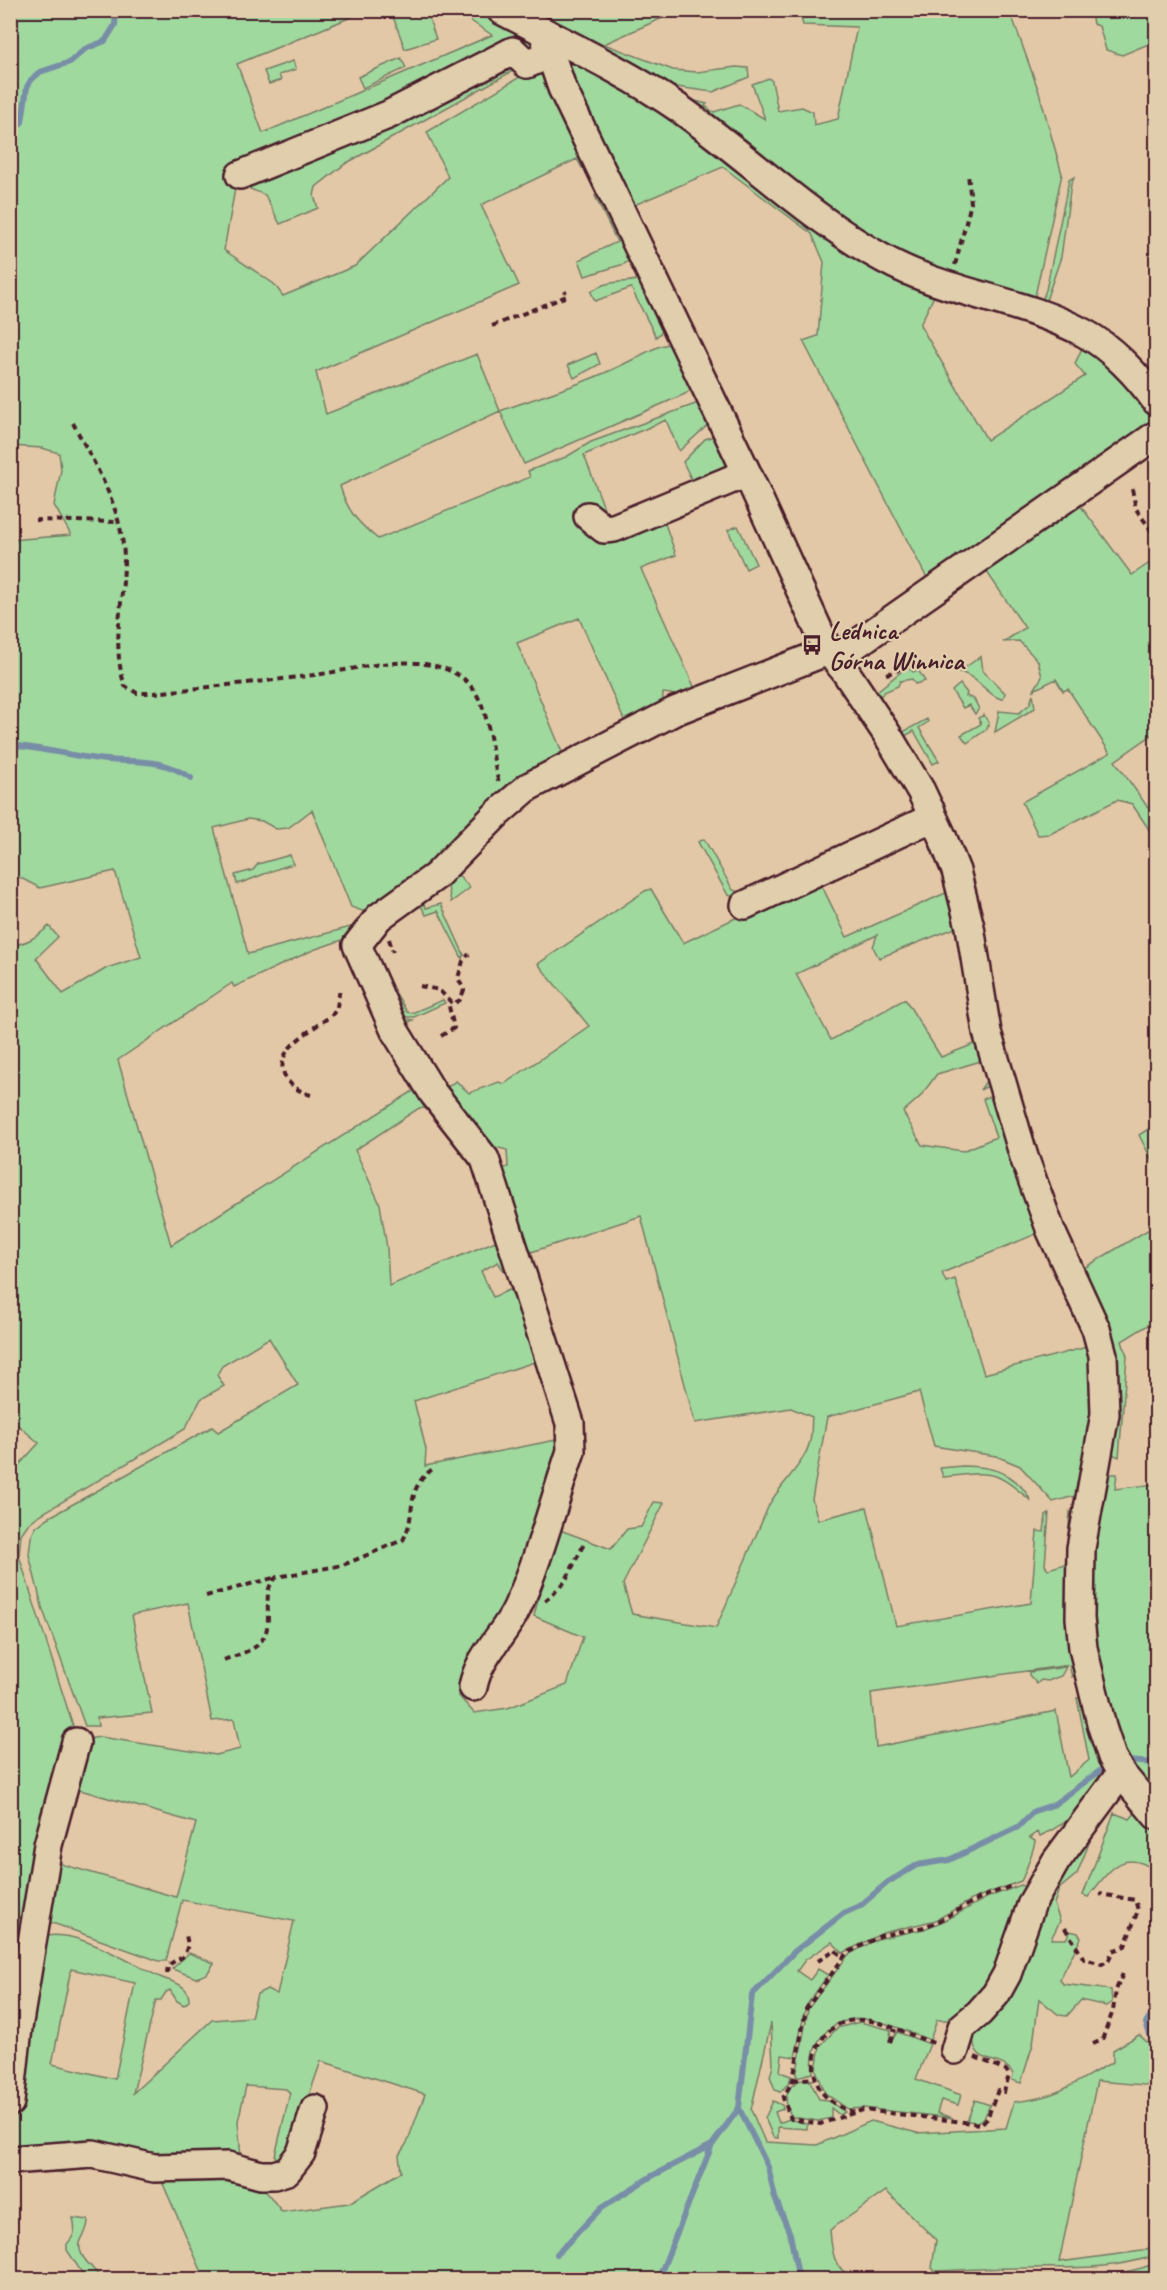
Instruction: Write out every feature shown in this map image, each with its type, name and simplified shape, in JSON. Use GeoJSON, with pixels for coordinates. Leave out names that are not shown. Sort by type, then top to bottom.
{"type":"FeatureCollection","features":[{"type":"Feature","properties":{"kind":"street"},"geometry":{"type":"LineString","coordinates":[[501,10],[547,43],[646,86],[718,137],[851,238],[885,260],[943,286],[1010,303],[1086,333],[1122,362],[1156,401]]}},
{"type":"Feature","properties":{"kind":"street"},"geometry":{"type":"LineString","coordinates":[[240,175],[388,115],[513,51],[527,64],[547,43]]}},
{"type":"Feature","properties":{"kind":"street"},"geometry":{"type":"LineString","coordinates":[[547,43],[562,88],[757,520],[831,655],[886,734],[931,811],[956,871],[970,927],[987,1032],[1024,1157],[1051,1232],[1085,1303],[1103,1354],[1105,1414],[1081,1548],[1080,1618],[1083,1648],[1102,1727],[1121,1773],[1156,1815]]}},
{"type":"Feature","properties":{"kind":"street"},"geometry":{"type":"LineString","coordinates":[[473,1687],[480,1662],[518,1606],[571,1451],[570,1423],[485,1159],[433,1093],[404,1047],[357,945],[379,917],[436,876],[511,800],[544,778],[675,711],[831,655],[1156,435]]}},
{"type":"Feature","properties":{"kind":"street"},"geometry":{"type":"LineString","coordinates":[[588,516],[604,529],[614,528],[738,476]]}},
{"type":"Feature","properties":{"kind":"street"},"geometry":{"type":"LineString","coordinates":[[757,520],[762,555]]}},
{"type":"Feature","properties":{"kind":"street"},"geometry":{"type":"LineString","coordinates":[[745,905],[925,821],[931,811]]}},
{"type":"Feature","properties":{"kind":"street"},"geometry":{"type":"LineString","coordinates":[[10,2102],[18,2028],[48,1845],[76,1742]]}},
{"type":"Feature","properties":{"kind":"street"},"geometry":{"type":"LineString","coordinates":[[965,2053],[962,2027],[996,1994],[1007,1974],[1035,1897],[1056,1861],[1121,1773]]}},
{"type":"Feature","properties":{"kind":"street"},"geometry":{"type":"LineString","coordinates":[[10,2160],[93,2154],[154,2168],[228,2166],[261,2175],[274,2175],[287,2171],[297,2158],[315,2109]]}},
{"type":"Feature","properties":{"kind":"path"},"geometry":{"type":"LineString","coordinates":[[943,286],[952,275],[970,203],[968,174]]}},
{"type":"Feature","properties":{"kind":"path"},"geometry":{"type":"LineString","coordinates":[[492,326],[567,296],[565,291]]}},
{"type":"Feature","properties":{"kind":"path"},"geometry":{"type":"LineString","coordinates":[[74,423],[109,491],[118,522],[124,562],[117,646],[119,670],[125,686],[137,693],[154,693],[313,675],[376,665],[416,663],[446,669],[465,680],[478,698],[500,788],[511,800]]}},
{"type":"Feature","properties":{"kind":"path"},"geometry":{"type":"LineString","coordinates":[[1132,489],[1136,509],[1153,533]]}},
{"type":"Feature","properties":{"kind":"path"},"geometry":{"type":"LineString","coordinates":[[35,520],[118,522]]}},
{"type":"Feature","properties":{"kind":"path"},"geometry":{"type":"LineString","coordinates":[[886,674],[910,663]]}},
{"type":"Feature","properties":{"kind":"path"},"geometry":{"type":"LineString","coordinates":[[448,1002],[453,1004],[460,1000],[464,993],[458,978],[463,961],[469,954]]}},
{"type":"Feature","properties":{"kind":"path"},"geometry":{"type":"LineString","coordinates":[[420,986],[439,990],[448,1002],[454,1028],[441,1036]]}},
{"type":"Feature","properties":{"kind":"path"},"geometry":{"type":"LineString","coordinates":[[311,1095],[298,1092],[289,1084],[284,1075],[284,1061],[288,1050],[333,1014],[337,1007],[340,987]]}},
{"type":"Feature","properties":{"kind":"path"},"geometry":{"type":"LineString","coordinates":[[206,1596],[277,1577],[343,1565],[403,1540],[408,1531],[414,1490],[425,1474],[434,1468]]}},
{"type":"Feature","properties":{"kind":"path"},"geometry":{"type":"LineString","coordinates":[[518,1606],[542,1603],[555,1595],[565,1582],[584,1544]]}},
{"type":"Feature","properties":{"kind":"path"},"geometry":{"type":"LineString","coordinates":[[224,1660],[256,1646],[264,1637],[269,1625],[268,1588],[277,1577]]}},
{"type":"Feature","properties":{"kind":"path"},"geometry":{"type":"LineString","coordinates":[[854,2112],[830,2101],[815,2078],[814,2059],[819,2044],[838,2024],[861,2020],[965,2053],[1006,2070],[1009,2075],[1004,2092],[998,2090],[987,2119],[980,2124],[863,2110],[820,2124],[792,2119],[783,2098],[793,2080],[806,2009],[844,1957],[867,1941],[924,1927],[980,1898],[1022,1883]]}},
{"type":"Feature","properties":{"kind":"path"},"geometry":{"type":"LineString","coordinates":[[1065,1928],[1084,1959],[1102,1964],[1109,1960],[1112,1951],[1125,1946],[1138,1910],[1135,1900],[1100,1894]]}},
{"type":"Feature","properties":{"kind":"path"},"geometry":{"type":"LineString","coordinates":[[167,1974],[168,1965],[180,1961],[187,1951],[186,1935]]}},
{"type":"Feature","properties":{"kind":"path"},"geometry":{"type":"LineString","coordinates":[[818,1961],[834,1950],[844,1957]]}},
{"type":"Feature","properties":{"kind":"path"},"geometry":{"type":"LineString","coordinates":[[1093,2044],[1102,2040],[1113,2011],[1116,1990],[1124,1971]]}},
{"type":"Feature","properties":{"kind":"path"},"geometry":{"type":"LineString","coordinates":[[890,2042],[895,2030]]}},
{"type":"Feature","properties":{"kind":"path"},"geometry":{"type":"LineString","coordinates":[[793,2080],[815,2078]]}},
{"type":"Feature","properties":{"kind":"green space"},"geometry":{"type":"Polygon","coordinates":[[[10,11],[366,11],[237,64],[263,133],[492,35],[456,11],[488,11],[529,34],[535,44],[530,53],[517,44],[510,44],[380,112],[232,173],[236,183],[224,250],[274,284],[283,296],[355,266],[448,177],[427,132],[540,65],[545,68],[591,162],[582,168],[577,159],[481,205],[519,285],[316,372],[326,414],[477,354],[500,411],[340,486],[346,503],[354,516],[378,539],[530,477],[528,471],[566,457],[591,442],[701,402],[709,424],[679,451],[666,420],[584,455],[609,521],[601,511],[577,521],[595,535],[612,535],[726,489],[663,518],[676,555],[641,569],[697,693],[792,657],[745,679],[681,702],[671,694],[663,693],[662,711],[620,732],[614,730],[622,725],[624,720],[579,618],[517,643],[564,757],[588,745],[589,748],[514,793],[431,875],[377,911],[368,913],[351,907],[312,810],[288,828],[276,829],[262,821],[248,819],[214,828],[248,954],[366,923],[345,939],[313,950],[234,987],[232,983],[118,1060],[171,1245],[421,1086],[463,1137],[470,1150],[435,1109],[419,1108],[355,1150],[380,1204],[387,1248],[389,1286],[498,1240],[485,1196],[491,1198],[508,1245],[510,1272],[506,1274],[498,1262],[481,1271],[493,1297],[509,1290],[520,1290],[544,1359],[414,1401],[426,1449],[425,1466],[566,1438],[566,1450],[520,1587],[511,1606],[466,1663],[459,1696],[474,1713],[508,1708],[567,1685],[583,1637],[534,1616],[539,1595],[533,1584],[552,1527],[611,1549],[627,1529],[641,1527],[654,1502],[664,1503],[623,1584],[632,1614],[716,1628],[769,1505],[803,1458],[811,1438],[812,1417],[791,1408],[695,1423],[641,1216],[522,1255],[494,1171],[508,1167],[507,1150],[484,1144],[439,1092],[456,1081],[469,1093],[499,1082],[504,1084],[589,1026],[538,964],[645,891],[651,889],[683,943],[931,825],[936,835],[931,841],[926,830],[819,880],[847,937],[950,891],[934,850],[942,848],[969,945],[972,981],[968,992],[960,926],[879,958],[873,947],[877,935],[796,974],[831,1040],[905,999],[941,1057],[977,1043],[971,1013],[979,1012],[996,1079],[994,1083],[980,1090],[987,1080],[981,1061],[937,1074],[920,1097],[903,1112],[922,1145],[963,1151],[996,1137],[983,1099],[998,1093],[1044,1226],[1041,1232],[942,1273],[946,1282],[955,1279],[984,1374],[1087,1347],[1072,1308],[1067,1307],[1081,1307],[1097,1358],[1099,1409],[1092,1464],[1088,1482],[1082,1494],[1053,1502],[1020,1466],[996,1456],[934,1446],[919,1392],[827,1417],[812,1499],[818,1520],[867,1507],[896,1626],[1031,1603],[1037,1531],[1044,1532],[1046,1515],[1049,1513],[1045,1565],[1048,1569],[1066,1564],[1070,1512],[1074,1519],[1075,1614],[1083,1672],[1072,1677],[1069,1665],[871,1693],[876,1747],[1056,1711],[1069,1777],[1089,1760],[1077,1698],[1090,1697],[1113,1774],[1108,1782],[1087,1793],[1088,1803],[1071,1817],[1047,1833],[1040,1836],[1038,1832],[1030,1838],[1035,1841],[1021,1881],[975,1898],[936,1920],[883,1933],[843,1953],[832,1942],[805,1960],[797,1971],[810,1980],[818,1969],[828,1975],[806,2006],[795,2057],[782,2055],[780,2072],[791,2076],[789,2083],[780,2092],[775,2090],[770,2076],[773,2066],[771,2023],[751,2110],[765,2142],[817,2145],[871,2121],[917,2133],[1006,2128],[1014,2102],[1044,2096],[1077,2082],[1113,2062],[1113,2050],[1139,2035],[1156,2050],[1156,2086],[1097,2081],[1059,2262],[1142,2251],[1156,2245],[1156,2255],[1105,2266],[935,2271],[932,2268],[936,2240],[886,2191],[830,2230],[837,2264],[853,2279],[205,2279],[159,2175],[90,2159],[63,2163],[64,2173],[48,2171],[47,2162],[96,2157],[162,2172],[222,2169],[255,2177],[282,2212],[349,2203],[401,2172],[399,2155],[407,2143],[425,2094],[321,2061],[286,2162],[279,2164],[275,2156],[290,2093],[286,2089],[246,2086],[238,2121],[241,2159],[198,2158],[179,2165],[157,2164],[91,2148],[11,2154],[11,2121],[17,2101],[39,1938],[53,1935],[68,1937],[101,1947],[182,1986],[187,1992],[189,2001],[184,2005],[177,2001],[170,1990],[161,2000],[156,2000],[133,2093],[212,2020],[251,2017],[257,1994],[267,1989],[277,1994],[294,1921],[182,1900],[166,1961],[159,1961],[44,1920],[52,1852],[60,1818],[65,1816],[54,1862],[176,1897],[196,1823],[73,1788],[70,1796],[68,1785],[82,1740],[100,1737],[216,1755],[240,1749],[234,1719],[212,1721],[188,1603],[132,1615],[152,1713],[97,1718],[98,1726],[85,1726],[43,1610],[29,1555],[31,1537],[36,1527],[48,1518],[212,1427],[218,1432],[298,1385],[269,1338],[222,1366],[217,1375],[224,1386],[201,1399],[185,1429],[38,1516],[21,1534],[19,1556],[74,1729],[46,1833],[15,2018],[11,2064],[10,1475],[39,1443],[11,1419],[11,946],[32,939],[49,926],[58,937],[36,958],[63,994],[107,968],[141,957],[115,871],[40,888],[11,873],[11,540],[71,535],[54,505],[61,470],[59,453],[42,448],[11,446],[10,11]],[[71,1969],[52,2064],[115,2079],[135,1983],[71,1969]]]}},
{"type":"Feature","properties":{"kind":"green space"},"geometry":{"type":"Polygon","coordinates":[[[399,11],[427,13],[436,39],[405,49],[392,14],[399,11]]]}},
{"type":"Feature","properties":{"kind":"green space"},"geometry":{"type":"Polygon","coordinates":[[[518,11],[678,11],[604,44],[673,70],[697,72],[736,67],[748,68],[749,77],[713,92],[662,85],[518,11]]]}},
{"type":"Feature","properties":{"kind":"green space"},"geometry":{"type":"Polygon","coordinates":[[[799,11],[1010,11],[1039,92],[1062,174],[1035,296],[1030,302],[892,256],[679,97],[707,104],[705,106],[714,112],[739,104],[765,119],[752,84],[769,78],[772,81],[778,111],[802,107],[813,112],[814,125],[838,119],[857,27],[803,25],[799,11]]]}},
{"type":"Feature","properties":{"kind":"green space"},"geometry":{"type":"Polygon","coordinates":[[[1083,11],[1156,11],[1156,41],[1122,55],[1106,50],[1099,26],[1093,24],[1091,13],[1083,11]]]}},
{"type":"Feature","properties":{"kind":"green space"},"geometry":{"type":"Polygon","coordinates":[[[559,52],[622,79],[814,218],[1013,319],[934,296],[920,325],[987,440],[1085,376],[1075,364],[1082,348],[1037,326],[1082,340],[1153,410],[1153,430],[930,584],[803,341],[818,336],[824,262],[812,234],[723,167],[632,206],[559,52]]]}},
{"type":"Feature","properties":{"kind":"green space"},"geometry":{"type":"Polygon","coordinates":[[[401,58],[406,68],[363,88],[358,77],[401,58]]]}},
{"type":"Feature","properties":{"kind":"green space"},"geometry":{"type":"Polygon","coordinates":[[[293,61],[296,69],[279,75],[281,80],[269,84],[264,71],[293,61]]]}},
{"type":"Feature","properties":{"kind":"green space"},"geometry":{"type":"Polygon","coordinates":[[[508,61],[516,64],[511,72],[345,164],[316,187],[314,196],[318,208],[280,224],[265,195],[236,183],[394,118],[508,61]]]}},
{"type":"Feature","properties":{"kind":"green space"},"geometry":{"type":"Polygon","coordinates":[[[1074,177],[1071,184],[1061,257],[1044,306],[1041,303],[1046,290],[1069,180],[1074,177]]]}},
{"type":"Feature","properties":{"kind":"green space"},"geometry":{"type":"Polygon","coordinates":[[[599,194],[634,257],[624,264],[585,276],[579,260],[617,242],[595,196],[599,194]]]}},
{"type":"Feature","properties":{"kind":"green space"},"geometry":{"type":"Polygon","coordinates":[[[644,277],[667,327],[656,337],[631,288],[595,301],[591,292],[606,284],[639,280],[644,277]]]}},
{"type":"Feature","properties":{"kind":"green space"},"geometry":{"type":"Polygon","coordinates":[[[680,345],[695,377],[695,386],[685,394],[524,464],[500,411],[600,375],[661,346],[680,345]]]}},
{"type":"Feature","properties":{"kind":"green space"},"geometry":{"type":"Polygon","coordinates":[[[596,353],[600,364],[574,378],[568,365],[596,353]]]}},
{"type":"Feature","properties":{"kind":"green space"},"geometry":{"type":"Polygon","coordinates":[[[717,435],[735,464],[696,489],[683,462],[705,439],[717,435]]]}},
{"type":"Feature","properties":{"kind":"green space"},"geometry":{"type":"Polygon","coordinates":[[[1077,501],[1132,575],[1151,562],[1156,569],[1156,732],[1115,761],[1156,819],[1156,840],[1132,804],[1117,800],[1050,834],[1038,835],[1022,802],[1110,753],[1068,689],[1063,691],[1056,679],[1034,690],[1042,677],[1038,661],[1019,641],[1003,642],[1025,628],[985,569],[859,655],[857,669],[851,656],[1077,501]]]}},
{"type":"Feature","properties":{"kind":"green space"},"geometry":{"type":"Polygon","coordinates":[[[738,526],[756,564],[746,569],[728,530],[738,526]]]}},
{"type":"Feature","properties":{"kind":"green space"},"geometry":{"type":"Polygon","coordinates":[[[981,656],[983,671],[1005,693],[1003,699],[993,695],[971,677],[959,672],[981,656]]]}},
{"type":"Feature","properties":{"kind":"green space"},"geometry":{"type":"Polygon","coordinates":[[[907,667],[913,672],[918,670],[925,681],[915,684],[912,679],[900,681],[898,686],[884,692],[875,702],[871,696],[907,667]]]}},
{"type":"Feature","properties":{"kind":"green space"},"geometry":{"type":"Polygon","coordinates":[[[960,684],[967,693],[966,696],[974,699],[979,709],[975,714],[969,705],[963,708],[952,691],[960,684]]]}},
{"type":"Feature","properties":{"kind":"green space"},"geometry":{"type":"Polygon","coordinates":[[[1033,694],[1035,708],[995,732],[999,711],[1019,713],[1030,704],[1033,694]]]}},
{"type":"Feature","properties":{"kind":"green space"},"geometry":{"type":"Polygon","coordinates":[[[984,715],[989,723],[987,729],[967,743],[961,735],[981,724],[978,718],[984,715]]]}},
{"type":"Feature","properties":{"kind":"green space"},"geometry":{"type":"Polygon","coordinates":[[[927,719],[928,722],[919,728],[939,761],[933,764],[914,731],[905,736],[903,732],[927,719]]]}},
{"type":"Feature","properties":{"kind":"green space"},"geometry":{"type":"Polygon","coordinates":[[[544,784],[548,785],[520,802],[455,871],[470,888],[451,902],[447,882],[449,871],[521,799],[544,784]]]}},
{"type":"Feature","properties":{"kind":"green space"},"geometry":{"type":"Polygon","coordinates":[[[704,839],[733,890],[742,893],[742,899],[728,895],[698,842],[704,839]]]}},
{"type":"Feature","properties":{"kind":"green space"},"geometry":{"type":"Polygon","coordinates":[[[290,855],[293,864],[237,884],[235,875],[253,870],[258,864],[290,855]]]}},
{"type":"Feature","properties":{"kind":"green space"},"geometry":{"type":"Polygon","coordinates":[[[419,895],[426,908],[441,904],[464,955],[462,958],[438,911],[426,915],[421,906],[395,918],[419,895]]]}},
{"type":"Feature","properties":{"kind":"green space"},"geometry":{"type":"Polygon","coordinates":[[[385,919],[388,924],[376,938],[373,951],[376,965],[384,981],[388,980],[407,1012],[412,1013],[443,1000],[445,1003],[414,1017],[406,1017],[395,1000],[405,1019],[413,1020],[399,1028],[378,983],[369,957],[369,937],[385,919]]]}},
{"type":"Feature","properties":{"kind":"green space"},"geometry":{"type":"Polygon","coordinates":[[[1156,1124],[1156,1168],[1139,1135],[1156,1124]]]}},
{"type":"Feature","properties":{"kind":"green space"},"geometry":{"type":"Polygon","coordinates":[[[472,1153],[484,1176],[480,1181],[472,1153]]]}},
{"type":"Feature","properties":{"kind":"green space"},"geometry":{"type":"Polygon","coordinates":[[[1156,1225],[1156,1320],[1122,1341],[1127,1356],[1119,1457],[1105,1451],[1079,1271],[1156,1225]]]}},
{"type":"Feature","properties":{"kind":"green space"},"geometry":{"type":"Polygon","coordinates":[[[963,1466],[1003,1473],[1019,1484],[1031,1501],[1008,1483],[991,1475],[943,1477],[940,1468],[963,1466]]]}},
{"type":"Feature","properties":{"kind":"green space"},"geometry":{"type":"Polygon","coordinates":[[[1107,1474],[1117,1474],[1115,1489],[1156,1484],[1156,1807],[1136,1784],[1106,1717],[1086,1572],[1107,1474]]]}},
{"type":"Feature","properties":{"kind":"green space"},"geometry":{"type":"Polygon","coordinates":[[[1066,1667],[1061,1676],[1048,1681],[1041,1680],[1037,1684],[1029,1675],[1029,1672],[1066,1667]]]}},
{"type":"Feature","properties":{"kind":"green space"},"geometry":{"type":"Polygon","coordinates":[[[1136,1803],[1156,1821],[1156,1871],[1134,1861],[1125,1862],[1110,1871],[1088,1897],[1083,1895],[1114,1813],[1130,1819],[1135,1813],[1130,1809],[1136,1803]]]}},
{"type":"Feature","properties":{"kind":"green space"},"geometry":{"type":"Polygon","coordinates":[[[1102,1810],[1077,1874],[1059,1889],[1054,1904],[1060,1921],[1051,1939],[1066,1939],[1070,1931],[1078,1933],[1081,1938],[1060,1979],[1063,1984],[1111,1990],[1112,2002],[1106,2006],[1081,2000],[1067,2016],[1059,2015],[1039,1999],[1033,2044],[1021,2083],[1012,2080],[1013,2074],[1008,2068],[982,2057],[977,2052],[973,2033],[1028,1929],[1102,1810]]]}},
{"type":"Feature","properties":{"kind":"green space"},"geometry":{"type":"Polygon","coordinates":[[[1021,1885],[1025,1887],[1022,1907],[1001,1972],[955,2020],[937,2020],[930,2040],[892,2025],[865,2019],[852,2019],[840,2023],[828,2030],[817,2044],[813,2055],[813,2073],[796,2077],[808,2009],[848,1955],[877,1939],[924,1929],[986,1898],[1021,1885]]]}},
{"type":"Feature","properties":{"kind":"green space"},"geometry":{"type":"Polygon","coordinates":[[[189,1953],[214,1963],[207,1974],[196,1978],[172,1969],[189,1953]]]}},
{"type":"Feature","properties":{"kind":"green space"},"geometry":{"type":"Polygon","coordinates":[[[860,2022],[891,2030],[889,2041],[891,2042],[897,2032],[930,2044],[916,2079],[961,2095],[958,2105],[941,2100],[937,2113],[953,2118],[863,2108],[848,2109],[825,2093],[816,2070],[820,2046],[837,2028],[860,2022]]]}},
{"type":"Feature","properties":{"kind":"green space"},"geometry":{"type":"Polygon","coordinates":[[[803,2079],[812,2080],[810,2081],[819,2099],[827,2100],[845,2112],[840,2115],[831,2108],[831,2118],[818,2121],[792,2117],[787,2106],[787,2095],[792,2085],[803,2079]]]}},
{"type":"Feature","properties":{"kind":"green space"},"geometry":{"type":"Polygon","coordinates":[[[975,2100],[990,2105],[984,2118],[977,2122],[967,2121],[975,2100]]]}},
{"type":"Feature","properties":{"kind":"green space"},"geometry":{"type":"Polygon","coordinates":[[[773,2101],[782,2105],[783,2109],[775,2112],[779,2123],[789,2119],[807,2124],[807,2129],[778,2127],[778,2138],[773,2137],[765,2118],[773,2101]]]}},
{"type":"Feature","properties":{"kind":"green space"},"geometry":{"type":"Polygon","coordinates":[[[73,2218],[88,2220],[80,2243],[81,2253],[102,2279],[86,2279],[67,2250],[67,2244],[74,2232],[73,2218]]]}},
{"type":"Feature","properties":{"kind":"green space"},"geometry":{"type":"Polygon","coordinates":[[[1156,2263],[1156,2279],[960,2279],[1106,2275],[1123,2273],[1156,2263]]]}},
{"type":"Feature","properties":{"kind":"waterway"},"geometry":{"type":"LineString","coordinates":[[10,135],[22,122],[27,87],[31,80],[40,72],[70,62],[85,49],[105,41],[115,25],[116,10]]}},
{"type":"Feature","properties":{"kind":"waterway"},"geometry":{"type":"LineString","coordinates":[[10,745],[98,759],[156,763],[191,778]]}},
{"type":"Feature","properties":{"kind":"waterway"},"geometry":{"type":"LineString","coordinates":[[1125,1761],[1156,1763]]}},
{"type":"Feature","properties":{"kind":"waterway"},"geometry":{"type":"LineString","coordinates":[[658,2280],[712,2145],[739,2108],[752,1995],[795,1951],[844,1913],[860,1906],[888,1882],[917,1865],[949,1860],[1018,1827],[1034,1811],[1053,1805],[1104,1768]]}},
{"type":"Feature","properties":{"kind":"waterway"},"geometry":{"type":"LineString","coordinates":[[1156,2003],[1155,2011],[1146,2023],[1156,2052]]}},
{"type":"Feature","properties":{"kind":"waterway"},"geometry":{"type":"LineString","coordinates":[[739,2108],[768,2167],[775,2198],[790,2234],[799,2280]]}},
{"type":"Feature","properties":{"kind":"waterway"},"geometry":{"type":"LineString","coordinates":[[557,2254],[602,2207],[652,2176],[712,2145]]}},
{"type":"Feature","properties":{"kind":"place","name":"Lednica Górna Winnica"},"geometry":{"type":"Point","coordinates":[812,645]}}]}
